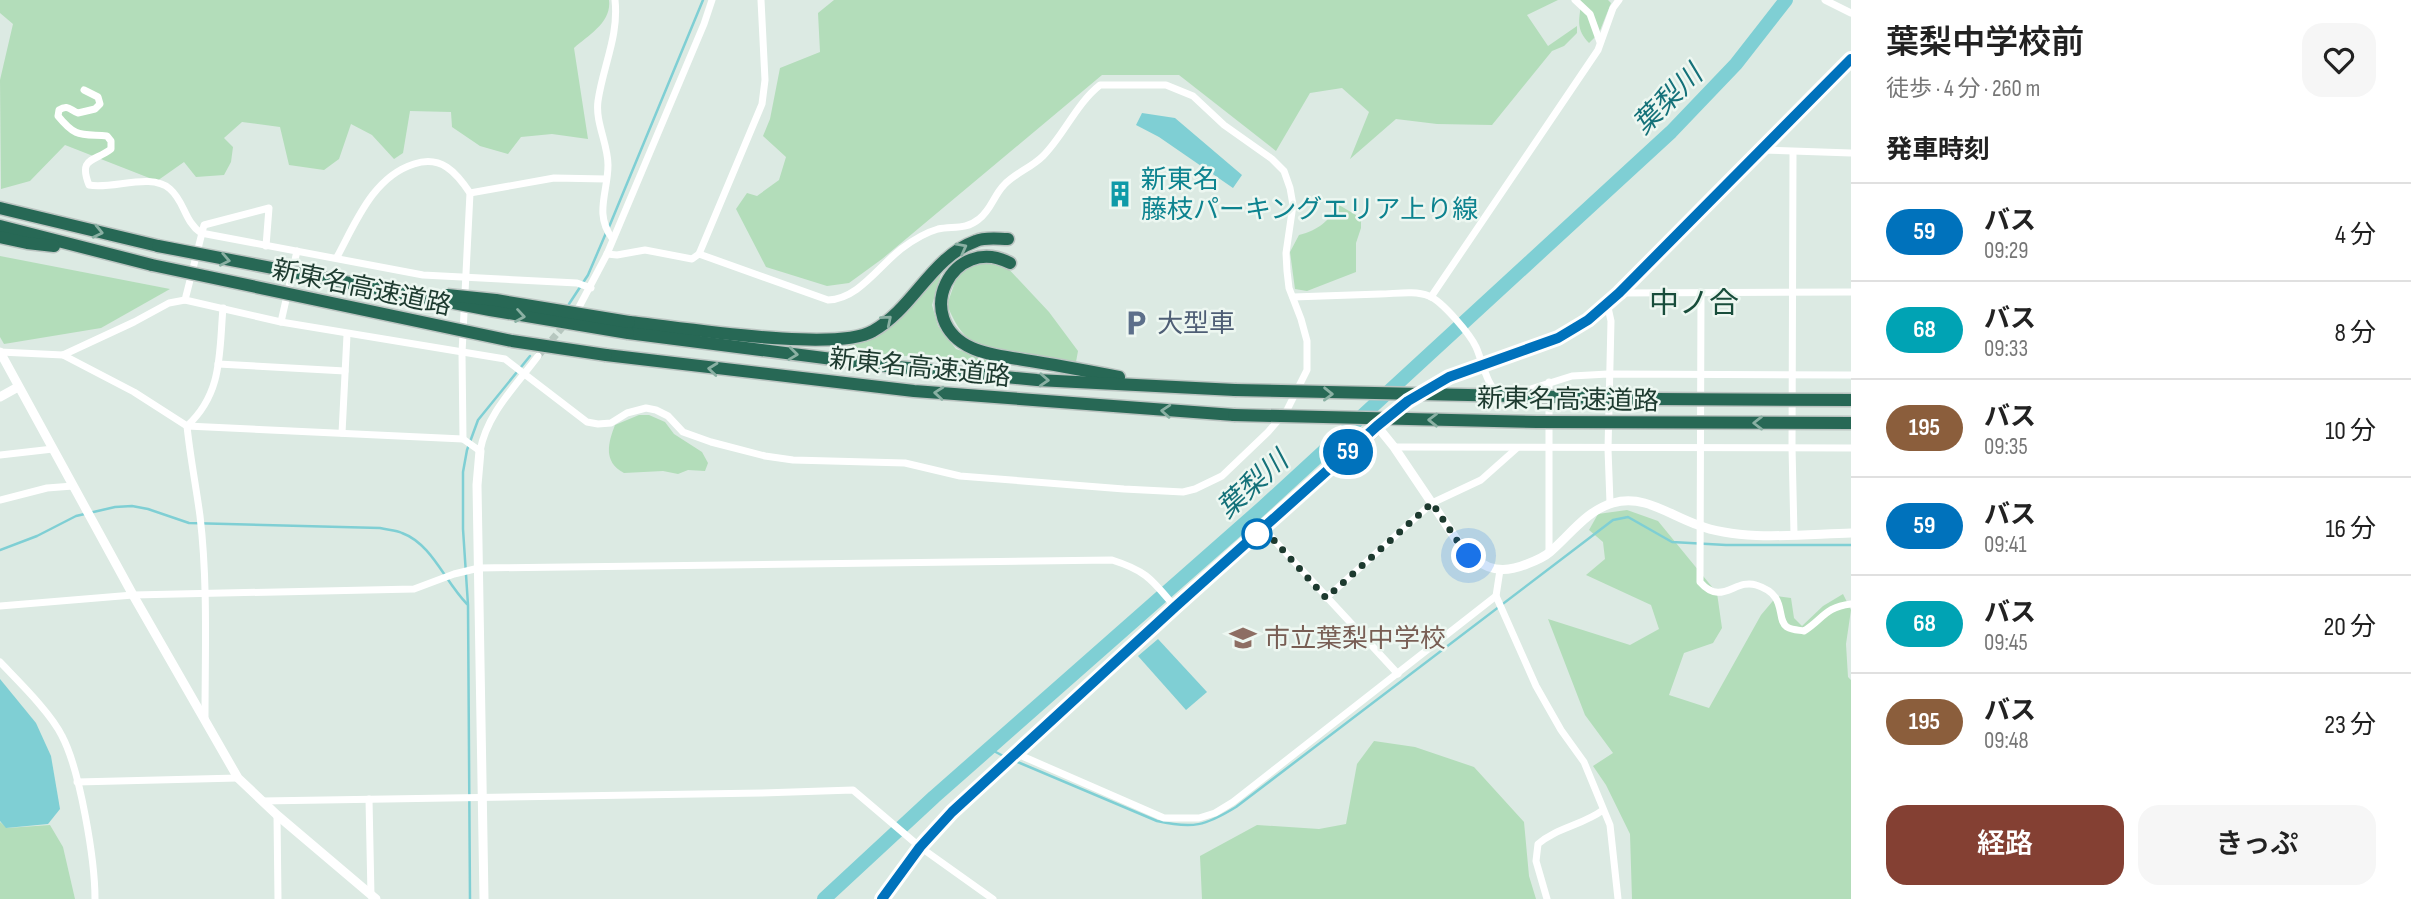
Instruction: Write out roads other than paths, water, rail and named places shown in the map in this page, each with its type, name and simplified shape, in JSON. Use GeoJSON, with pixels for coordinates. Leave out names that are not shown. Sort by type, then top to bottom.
{"type":"FeatureCollection","features":[{"type":"Feature","properties":{"kind":"highway","name":"新東名高速道路"},"geometry":{"type":"LineString","coordinates":[[0,208],[158,246],[377,289],[887,366],[1037,380],[1235,390],[1642,399],[1851,400]]}},
{"type":"Feature","properties":{"kind":"highway","name":"新東名高速道路"},"geometry":{"type":"LineString","coordinates":[[0,226],[28,238],[512,341],[606,355],[914,391],[1234,415],[1537,422],[1851,424]]}},
{"type":"Feature","properties":{"kind":"highway"},"geometry":{"type":"LineString","coordinates":[[0,237],[28,238]]}},
{"type":"Feature","properties":{"kind":"highway"},"geometry":{"type":"LineString","coordinates":[[629,327],[764,337],[855,339],[873,332],[892,318],[948,256],[978,240],[1008,239]]}},
{"type":"Feature","properties":{"kind":"highway"},"geometry":{"type":"LineString","coordinates":[[1010,263],[998,257],[975,258],[955,268],[943,291],[939,310],[955,338],[972,349],[997,355],[1164,386]]}},
{"type":"Feature","properties":{"kind":"main road"},"geometry":{"type":"LineString","coordinates":[[882,899],[917,845],[1175,607],[1377,426],[1419,393],[1449,377],[1558,338],[1588,320],[1619,293],[1851,59]]}},
{"type":"Feature","properties":{"kind":"street"},"geometry":{"type":"LineString","coordinates":[[612,238],[604,226],[608,166],[597,105],[614,36],[615,0]]}},
{"type":"Feature","properties":{"kind":"street"},"geometry":{"type":"LineString","coordinates":[[579,309],[607,254],[712,0]]}},
{"type":"Feature","properties":{"kind":"street"},"geometry":{"type":"LineString","coordinates":[[607,254],[645,250],[692,259],[699,254],[762,104],[765,80],[761,0]]}},
{"type":"Feature","properties":{"kind":"street"},"geometry":{"type":"LineString","coordinates":[[1575,0],[1590,14],[1600,43]]}},
{"type":"Feature","properties":{"kind":"street"},"geometry":{"type":"LineString","coordinates":[[1431,297],[1598,50],[1613,8],[1619,0]]}},
{"type":"Feature","properties":{"kind":"street"},"geometry":{"type":"LineString","coordinates":[[1825,0],[1851,13]]}},
{"type":"Feature","properties":{"kind":"street"},"geometry":{"type":"LineString","coordinates":[[63,355],[169,303],[185,300],[281,323],[505,359],[587,422],[605,424],[627,412],[646,408],[668,416],[683,432],[765,456],[793,460],[905,463],[960,476],[1183,492],[1222,476],[1268,432],[1287,410],[1307,370],[1309,357],[1301,319],[1288,280],[1286,253],[1293,205],[1284,171],[1272,159],[1224,125],[1193,96],[1166,85],[1100,85],[1044,155],[1002,186],[982,217],[962,228],[945,228],[921,235],[897,252],[845,298],[828,300],[699,254]]}},
{"type":"Feature","properties":{"kind":"street"},"geometry":{"type":"LineString","coordinates":[[84,90],[98,97],[100,104],[95,109],[78,113],[64,107],[59,110],[58,116],[77,134],[107,136],[111,141],[111,149],[91,158],[86,165],[85,173],[89,185],[99,187],[142,182],[165,186],[173,191],[190,225],[201,233],[423,275],[577,284],[591,288]]}},
{"type":"Feature","properties":{"kind":"street"},"geometry":{"type":"LineString","coordinates":[[1762,150],[1793,153],[1851,152]]}},
{"type":"Feature","properties":{"kind":"street"},"geometry":{"type":"LineString","coordinates":[[1793,153],[1794,534]]}},
{"type":"Feature","properties":{"kind":"street"},"geometry":{"type":"LineString","coordinates":[[337,257],[376,189],[400,168],[428,159],[439,162],[461,180],[470,193],[462,353],[463,439]]}},
{"type":"Feature","properties":{"kind":"street"},"geometry":{"type":"LineString","coordinates":[[470,193],[554,178],[606,179]]}},
{"type":"Feature","properties":{"kind":"street"},"geometry":{"type":"LineString","coordinates":[[185,300],[204,225],[269,208],[266,246]]}},
{"type":"Feature","properties":{"kind":"street"},"geometry":{"type":"LineString","coordinates":[[281,323],[297,251]]}},
{"type":"Feature","properties":{"kind":"street"},"geometry":{"type":"LineString","coordinates":[[1619,293],[1851,292]]}},
{"type":"Feature","properties":{"kind":"street"},"geometry":{"type":"LineString","coordinates":[[1293,297],[1411,293],[1431,297],[1474,341],[1494,391],[1501,395],[1521,393],[1572,376],[1851,375]]}},
{"type":"Feature","properties":{"kind":"street"},"geometry":{"type":"LineString","coordinates":[[1701,293],[1700,582],[1706,589],[1717,593],[1747,583],[1772,592],[1781,608],[1783,622],[1788,627],[1804,631],[1828,611],[1837,606],[1851,604]]}},
{"type":"Feature","properties":{"kind":"street"},"geometry":{"type":"LineString","coordinates":[[1607,303],[1611,321],[1608,374],[1610,503]]}},
{"type":"Feature","properties":{"kind":"street"},"geometry":{"type":"LineString","coordinates":[[187,426],[200,414],[216,383],[223,308]]}},
{"type":"Feature","properties":{"kind":"street"},"geometry":{"type":"LineString","coordinates":[[342,433],[347,335]]}},
{"type":"Feature","properties":{"kind":"street"},"geometry":{"type":"LineString","coordinates":[[372,897],[238,778],[132,595],[0,352],[63,355],[134,391],[187,426],[463,439],[480,451]]}},
{"type":"Feature","properties":{"kind":"street"},"geometry":{"type":"LineString","coordinates":[[484,899],[477,485],[480,451],[483,435],[490,421],[538,356]]}},
{"type":"Feature","properties":{"kind":"street"},"geometry":{"type":"LineString","coordinates":[[218,364],[345,371]]}},
{"type":"Feature","properties":{"kind":"street"},"geometry":{"type":"LineString","coordinates":[[1549,382],[1549,553]]}},
{"type":"Feature","properties":{"kind":"street"},"geometry":{"type":"LineString","coordinates":[[0,397],[18,387]]}},
{"type":"Feature","properties":{"kind":"street"},"geometry":{"type":"LineString","coordinates":[[187,426],[191,469],[200,515],[205,593],[205,724]]}},
{"type":"Feature","properties":{"kind":"street"},"geometry":{"type":"LineString","coordinates":[[1377,426],[1458,542],[1469,556],[1485,567],[1500,570],[1519,568],[1549,553],[1583,520],[1610,503],[1632,499],[1652,504],[1718,532],[1851,533]]}},
{"type":"Feature","properties":{"kind":"street"},"geometry":{"type":"LineString","coordinates":[[1394,447],[1851,448]]}},
{"type":"Feature","properties":{"kind":"street"},"geometry":{"type":"LineString","coordinates":[[1326,598],[1432,503],[1480,481],[1518,448]]}},
{"type":"Feature","properties":{"kind":"street"},"geometry":{"type":"LineString","coordinates":[[0,455],[53,449]]}},
{"type":"Feature","properties":{"kind":"street"},"geometry":{"type":"LineString","coordinates":[[0,500],[47,488],[73,486]]}},
{"type":"Feature","properties":{"kind":"street"},"geometry":{"type":"LineString","coordinates":[[1263,528],[1398,674]]}},
{"type":"Feature","properties":{"kind":"street"},"geometry":{"type":"LineString","coordinates":[[0,606],[132,595],[414,589],[479,568],[1112,560],[1136,568],[1151,579],[1175,607]]}},
{"type":"Feature","properties":{"kind":"street"},"geometry":{"type":"LineString","coordinates":[[1500,570],[1496,596],[1536,686],[1561,730],[1584,762],[1610,825],[1618,899]]}},
{"type":"Feature","properties":{"kind":"street"},"geometry":{"type":"LineString","coordinates":[[1016,753],[1164,818],[1199,818],[1215,813],[1233,802],[1496,596]]}},
{"type":"Feature","properties":{"kind":"street"},"geometry":{"type":"LineString","coordinates":[[0,662],[62,735],[77,782],[85,821],[95,899]]}},
{"type":"Feature","properties":{"kind":"street"},"geometry":{"type":"LineString","coordinates":[[77,782],[238,778]]}},
{"type":"Feature","properties":{"kind":"street"},"geometry":{"type":"LineString","coordinates":[[262,801],[853,790],[917,845],[993,899]]}},
{"type":"Feature","properties":{"kind":"street"},"geometry":{"type":"LineString","coordinates":[[369,799],[372,897]]}},
{"type":"Feature","properties":{"kind":"street"},"geometry":{"type":"LineString","coordinates":[[1546,899],[1536,861],[1538,844],[1603,810]]}},
{"type":"Feature","properties":{"kind":"street"},"geometry":{"type":"LineString","coordinates":[[277,815],[278,899]]}},
{"type":"Feature","properties":{"kind":"water"},"geometry":{"type":"Polygon","coordinates":[[[1142,113],[1175,118],[1242,175],[1233,188],[1159,137],[1136,125],[1142,113]]]}},
{"type":"Feature","properties":{"kind":"water"},"geometry":{"type":"Polygon","coordinates":[[[1158,639],[1207,692],[1186,710],[1138,656],[1158,639]]]}},
{"type":"Feature","properties":{"kind":"water"},"geometry":{"type":"Polygon","coordinates":[[[0,679],[36,723],[51,756],[60,809],[48,824],[6,828],[0,821],[0,679]]]}},
{"type":"Feature","properties":{"kind":"waterway"},"geometry":{"type":"LineString","coordinates":[[609,227],[703,0]]}},
{"type":"Feature","properties":{"kind":"waterway","name":"葉梨川"},"geometry":{"type":"LineString","coordinates":[[824,899],[934,797],[1262,508],[1671,132],[1736,64],[1786,0]]}},
{"type":"Feature","properties":{"kind":"waterway"},"geometry":{"type":"LineString","coordinates":[[569,304],[588,275],[606,233]]}},
{"type":"Feature","properties":{"kind":"waterway"},"geometry":{"type":"LineString","coordinates":[[470,899],[468,605],[463,529],[463,472],[467,450],[478,420],[530,356]]}},
{"type":"Feature","properties":{"kind":"waterway"},"geometry":{"type":"LineString","coordinates":[[0,550],[37,536],[76,516],[132,506],[189,523],[380,528],[413,538],[430,554],[467,604]]}},
{"type":"Feature","properties":{"kind":"waterway"},"geometry":{"type":"LineString","coordinates":[[1013,760],[1157,821],[1180,825],[1207,822],[1236,807],[1613,520],[1628,517],[1672,542],[1851,545]]}},
{"type":"Feature","properties":{"kind":"waterway"},"geometry":{"type":"LineString","coordinates":[[990,749],[1007,758]]}},
{"type":"Feature","properties":{"kind":"tunnel"},"geometry":{"type":"LineString","coordinates":[[538,356],[567,322]]}},
{"type":"Feature","properties":{"kind":"place","name":"新東名 藤枝パーキングエリア上り線"},"geometry":{"type":"Point","coordinates":[1120,194]}},
{"type":"Feature","properties":{"kind":"place","name":"大型車"},"geometry":{"type":"Point","coordinates":[1136,323]}},
{"type":"Feature","properties":{"kind":"place","name":"市立葉梨中学校"},"geometry":{"type":"Point","coordinates":[1243,638]}},
{"type":"Feature","properties":{"kind":"district","name":"中ノ合"},"geometry":{"type":"Point","coordinates":[1694,303]}}]}
